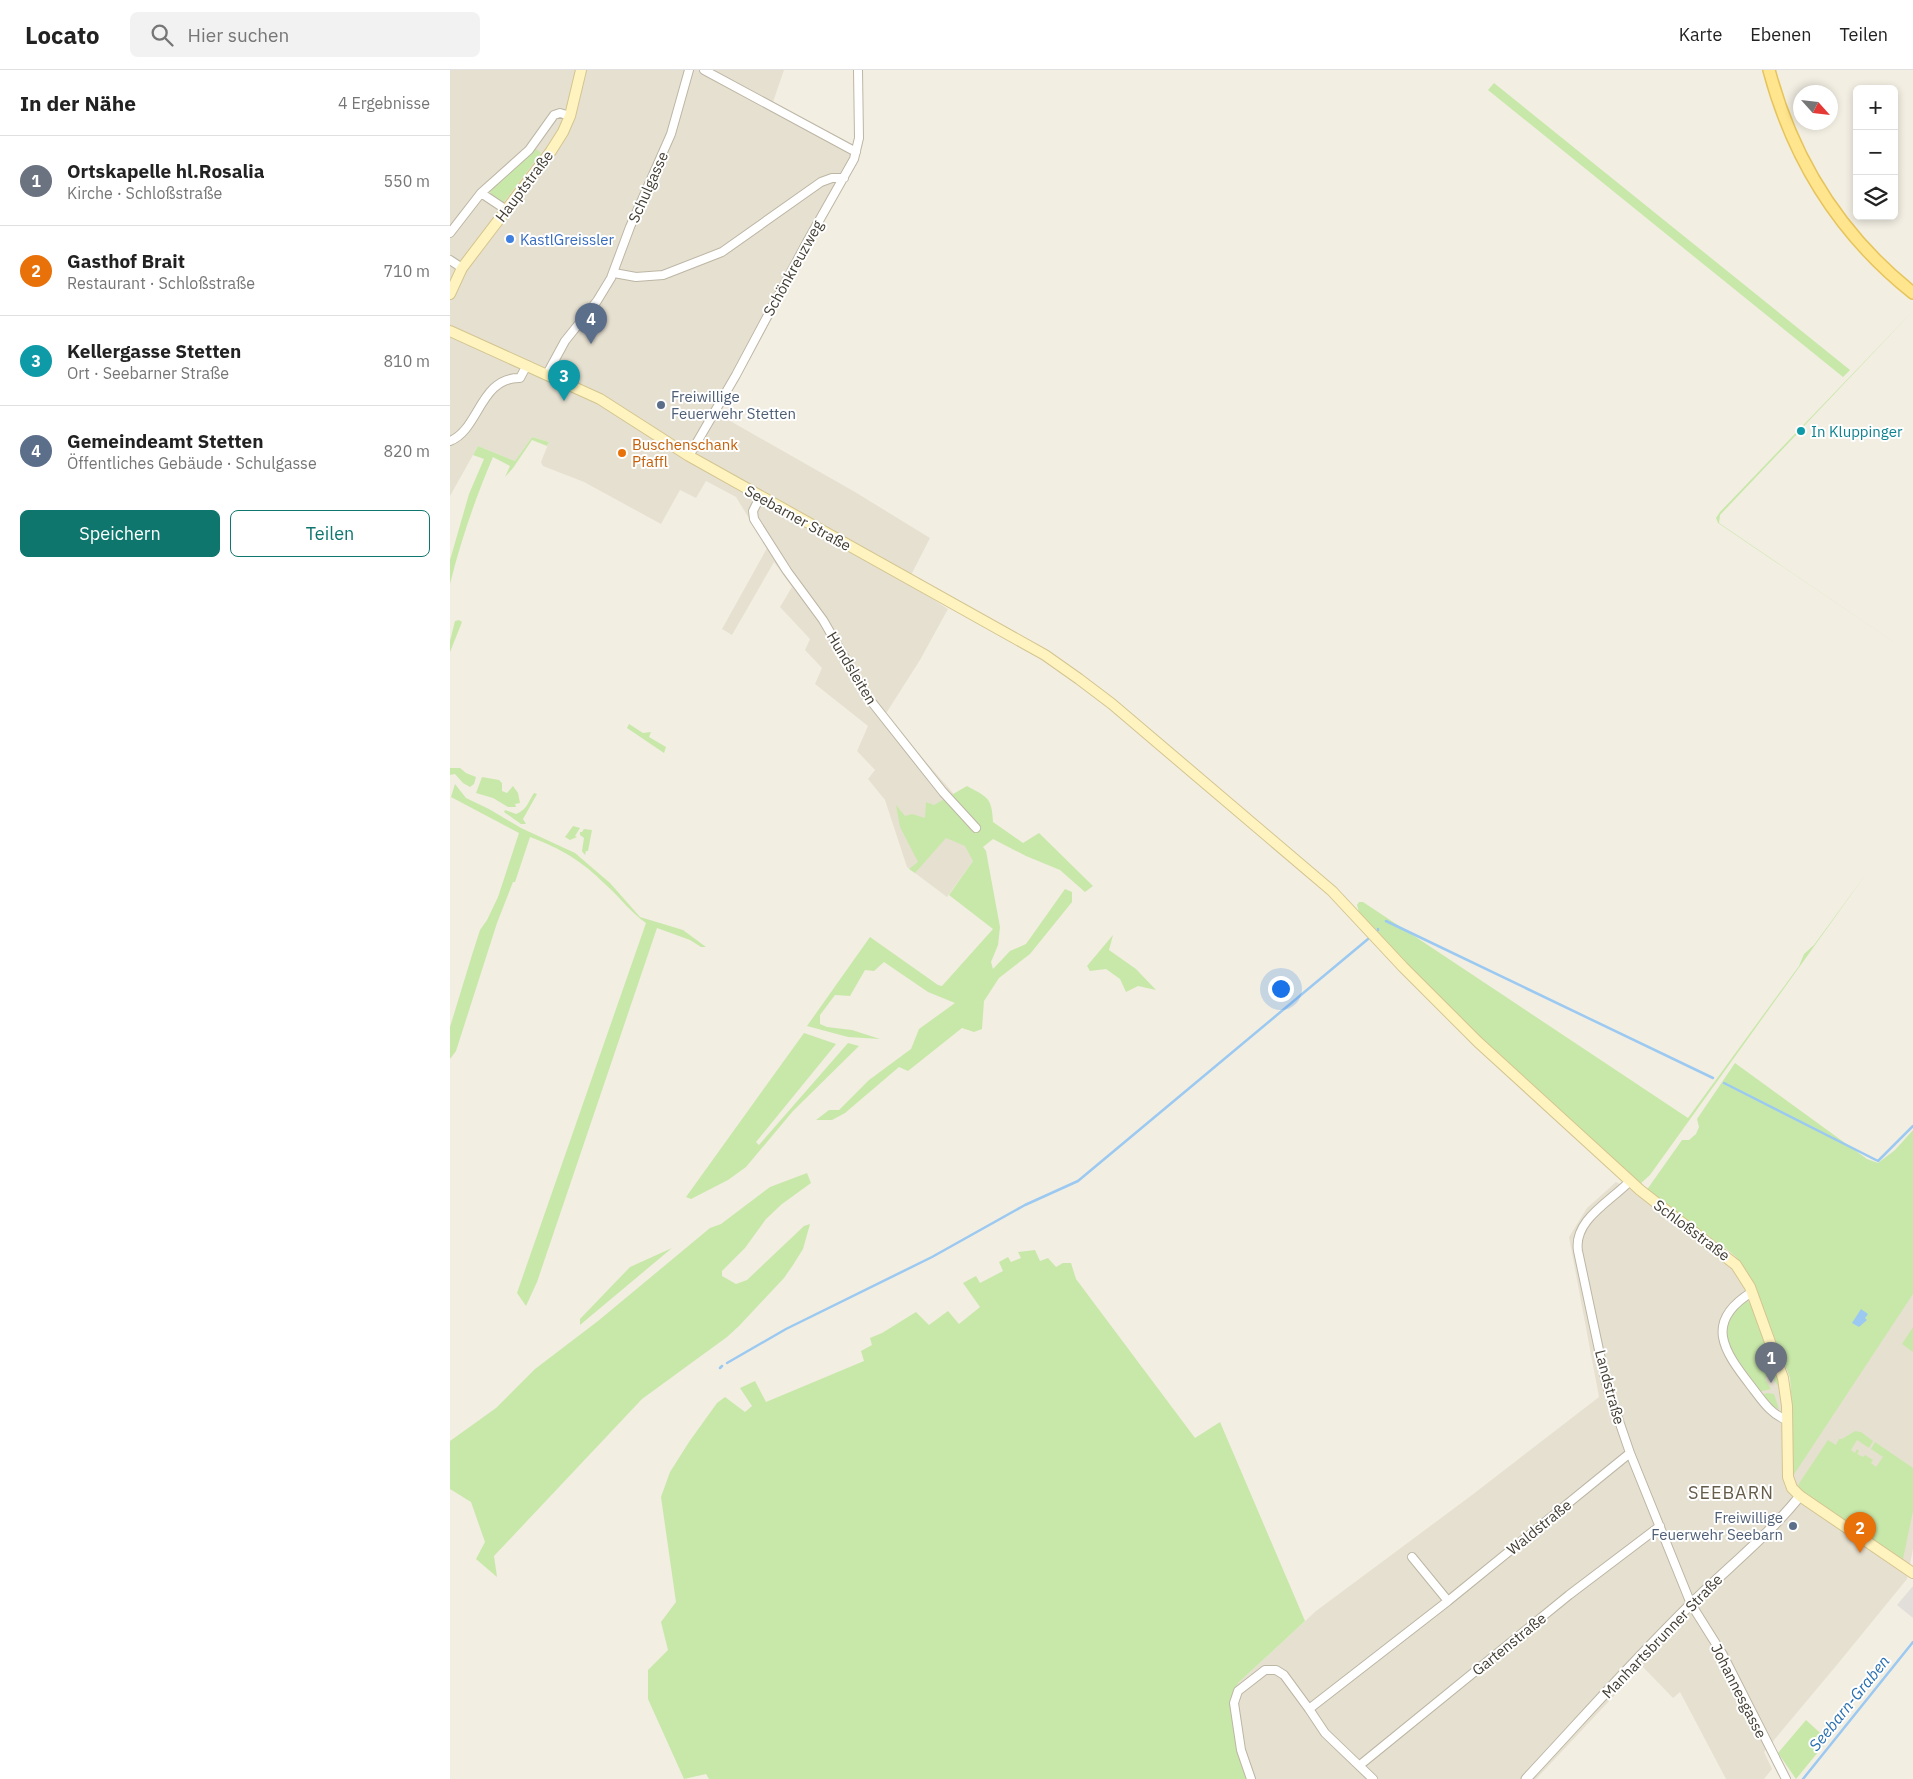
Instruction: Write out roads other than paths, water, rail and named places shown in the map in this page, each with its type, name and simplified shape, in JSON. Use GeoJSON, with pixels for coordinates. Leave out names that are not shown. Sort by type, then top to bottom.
{"type":"FeatureCollection","features":[{"type":"Feature","properties":{"kind":"main road","name":"Hauptstraße"},"geometry":{"type":"LineString","coordinates":[[450,294],[462,268],[551,151],[563,132],[570,116],[582,70]]}},
{"type":"Feature","properties":{"kind":"main road"},"geometry":{"type":"LineString","coordinates":[[1769,70],[1778,104],[1795,146],[1828,204],[1866,250],[1913,293]]}},
{"type":"Feature","properties":{"kind":"main road","name":"Seebarner Straße"},"geometry":{"type":"LineString","coordinates":[[450,331],[608,403],[689,456],[1056,662],[1091,688],[1332,892],[1478,1042],[1630,1181]]}},
{"type":"Feature","properties":{"kind":"main road","name":"Schloßstraße"},"geometry":{"type":"LineString","coordinates":[[1630,1181],[1669,1214],[1729,1257],[1744,1275],[1783,1378],[1787,1420],[1788,1477],[1792,1488],[1800,1496],[1913,1573]]}},
{"type":"Feature","properties":{"kind":"street","name":"Schulgasse"},"geometry":{"type":"LineString","coordinates":[[547,374],[564,341],[597,301],[614,273],[630,227],[671,134],[689,70]]}},
{"type":"Feature","properties":{"kind":"street"},"geometry":{"type":"LineString","coordinates":[[704,70],[856,152]]}},
{"type":"Feature","properties":{"kind":"street","name":"Schönkreuzweg"},"geometry":{"type":"LineString","coordinates":[[689,456],[736,375],[806,242],[844,178],[856,152],[859,138],[858,70]]}},
{"type":"Feature","properties":{"kind":"street"},"geometry":{"type":"LineString","coordinates":[[450,233],[482,193],[528,150],[554,115],[560,113],[570,116]]}},
{"type":"Feature","properties":{"kind":"street"},"geometry":{"type":"LineString","coordinates":[[614,273],[636,277],[662,275],[722,252],[821,182],[832,178],[844,178]]}},
{"type":"Feature","properties":{"kind":"street"},"geometry":{"type":"LineString","coordinates":[[482,193],[505,209]]}},
{"type":"Feature","properties":{"kind":"street"},"geometry":{"type":"LineString","coordinates":[[450,260],[462,268]]}},
{"type":"Feature","properties":{"kind":"street"},"geometry":{"type":"LineString","coordinates":[[450,441],[460,435],[494,388],[506,380],[520,378],[527,365]]}},
{"type":"Feature","properties":{"kind":"street","name":"Hundsleiten"},"geometry":{"type":"LineString","coordinates":[[760,496],[752,511],[754,519],[787,571],[823,620],[867,696],[943,792],[976,828]]}},
{"type":"Feature","properties":{"kind":"street","name":"Landstraße"},"geometry":{"type":"LineString","coordinates":[[1630,1181],[1586,1221],[1578,1234],[1577,1245],[1606,1383],[1630,1453],[1691,1604]]}},
{"type":"Feature","properties":{"kind":"street"},"geometry":{"type":"LineString","coordinates":[[1752,1292],[1740,1299],[1725,1319],[1722,1332],[1724,1343],[1736,1366],[1767,1407],[1778,1416],[1787,1420]]}},
{"type":"Feature","properties":{"kind":"street","name":"Waldstraße"},"geometry":{"type":"LineString","coordinates":[[1309,1709],[1448,1601],[1630,1453]]}},
{"type":"Feature","properties":{"kind":"street","name":"Manhartsbrunner Straße"},"geometry":{"type":"LineString","coordinates":[[1526,1779],[1639,1656],[1780,1520],[1800,1496]]}},
{"type":"Feature","properties":{"kind":"street","name":"Gartenstraße"},"geometry":{"type":"LineString","coordinates":[[1360,1766],[1569,1595],[1660,1526]]}},
{"type":"Feature","properties":{"kind":"street"},"geometry":{"type":"LineString","coordinates":[[1412,1557],[1448,1601]]}},
{"type":"Feature","properties":{"kind":"street","name":"Johannesgasse"},"geometry":{"type":"LineString","coordinates":[[1691,1604],[1723,1655],[1786,1779]]}},
{"type":"Feature","properties":{"kind":"street"},"geometry":{"type":"LineString","coordinates":[[1250,1779],[1241,1750],[1234,1703],[1238,1691],[1265,1670],[1276,1670],[1284,1675],[1325,1733],[1373,1779]]}},
{"type":"Feature","properties":{"kind":"water"},"geometry":{"type":"Polygon","coordinates":[[[1861,1309],[1868,1314],[1865,1318],[1867,1320],[1859,1327],[1852,1323],[1861,1309]]]}},
{"type":"Feature","properties":{"kind":"waterway"},"geometry":{"type":"LineString","coordinates":[[1386,921],[1713,1078]]}},
{"type":"Feature","properties":{"kind":"waterway"},"geometry":{"type":"LineString","coordinates":[[727,1363],[786,1329],[932,1257],[1025,1205],[1078,1181],[1368,939]]}},
{"type":"Feature","properties":{"kind":"waterway"},"geometry":{"type":"LineString","coordinates":[[1724,1083],[1878,1161],[1913,1126]]}},
{"type":"Feature","properties":{"kind":"waterway","name":"Seebarn-Graben"},"geometry":{"type":"LineString","coordinates":[[1803,1779],[1913,1642]]}},
{"type":"Feature","properties":{"kind":"place","name":"KastlGreissler"},"geometry":{"type":"Point","coordinates":[510,239]}},
{"type":"Feature","properties":{"kind":"place","name":"Gemeindeamt Stetten"},"geometry":{"type":"Point","coordinates":[591,344]}},
{"type":"Feature","properties":{"kind":"place","name":"Kellergasse Stetten"},"geometry":{"type":"Point","coordinates":[564,401]}},
{"type":"Feature","properties":{"kind":"place","name":"Freiwillige Feuerwehr Stetten"},"geometry":{"type":"Point","coordinates":[661,405]}},
{"type":"Feature","properties":{"kind":"place","name":"In Kluppinger"},"geometry":{"type":"Point","coordinates":[1801,431]}},
{"type":"Feature","properties":{"kind":"place","name":"Buschenschank Pfaffl"},"geometry":{"type":"Point","coordinates":[622,453]}},
{"type":"Feature","properties":{"kind":"place","name":"Ortskapelle hl.Rosalia"},"geometry":{"type":"Point","coordinates":[1771,1383]}},
{"type":"Feature","properties":{"kind":"place","name":"Freiwillige Feuerwehr Seebarn"},"geometry":{"type":"Point","coordinates":[1793,1526]}},
{"type":"Feature","properties":{"kind":"place","name":"Gasthof Brait"},"geometry":{"type":"Point","coordinates":[1860,1553]}},
{"type":"Feature","properties":{"kind":"district","name":"SEEBARN"},"geometry":{"type":"Point","coordinates":[1731,1492]}}]}
